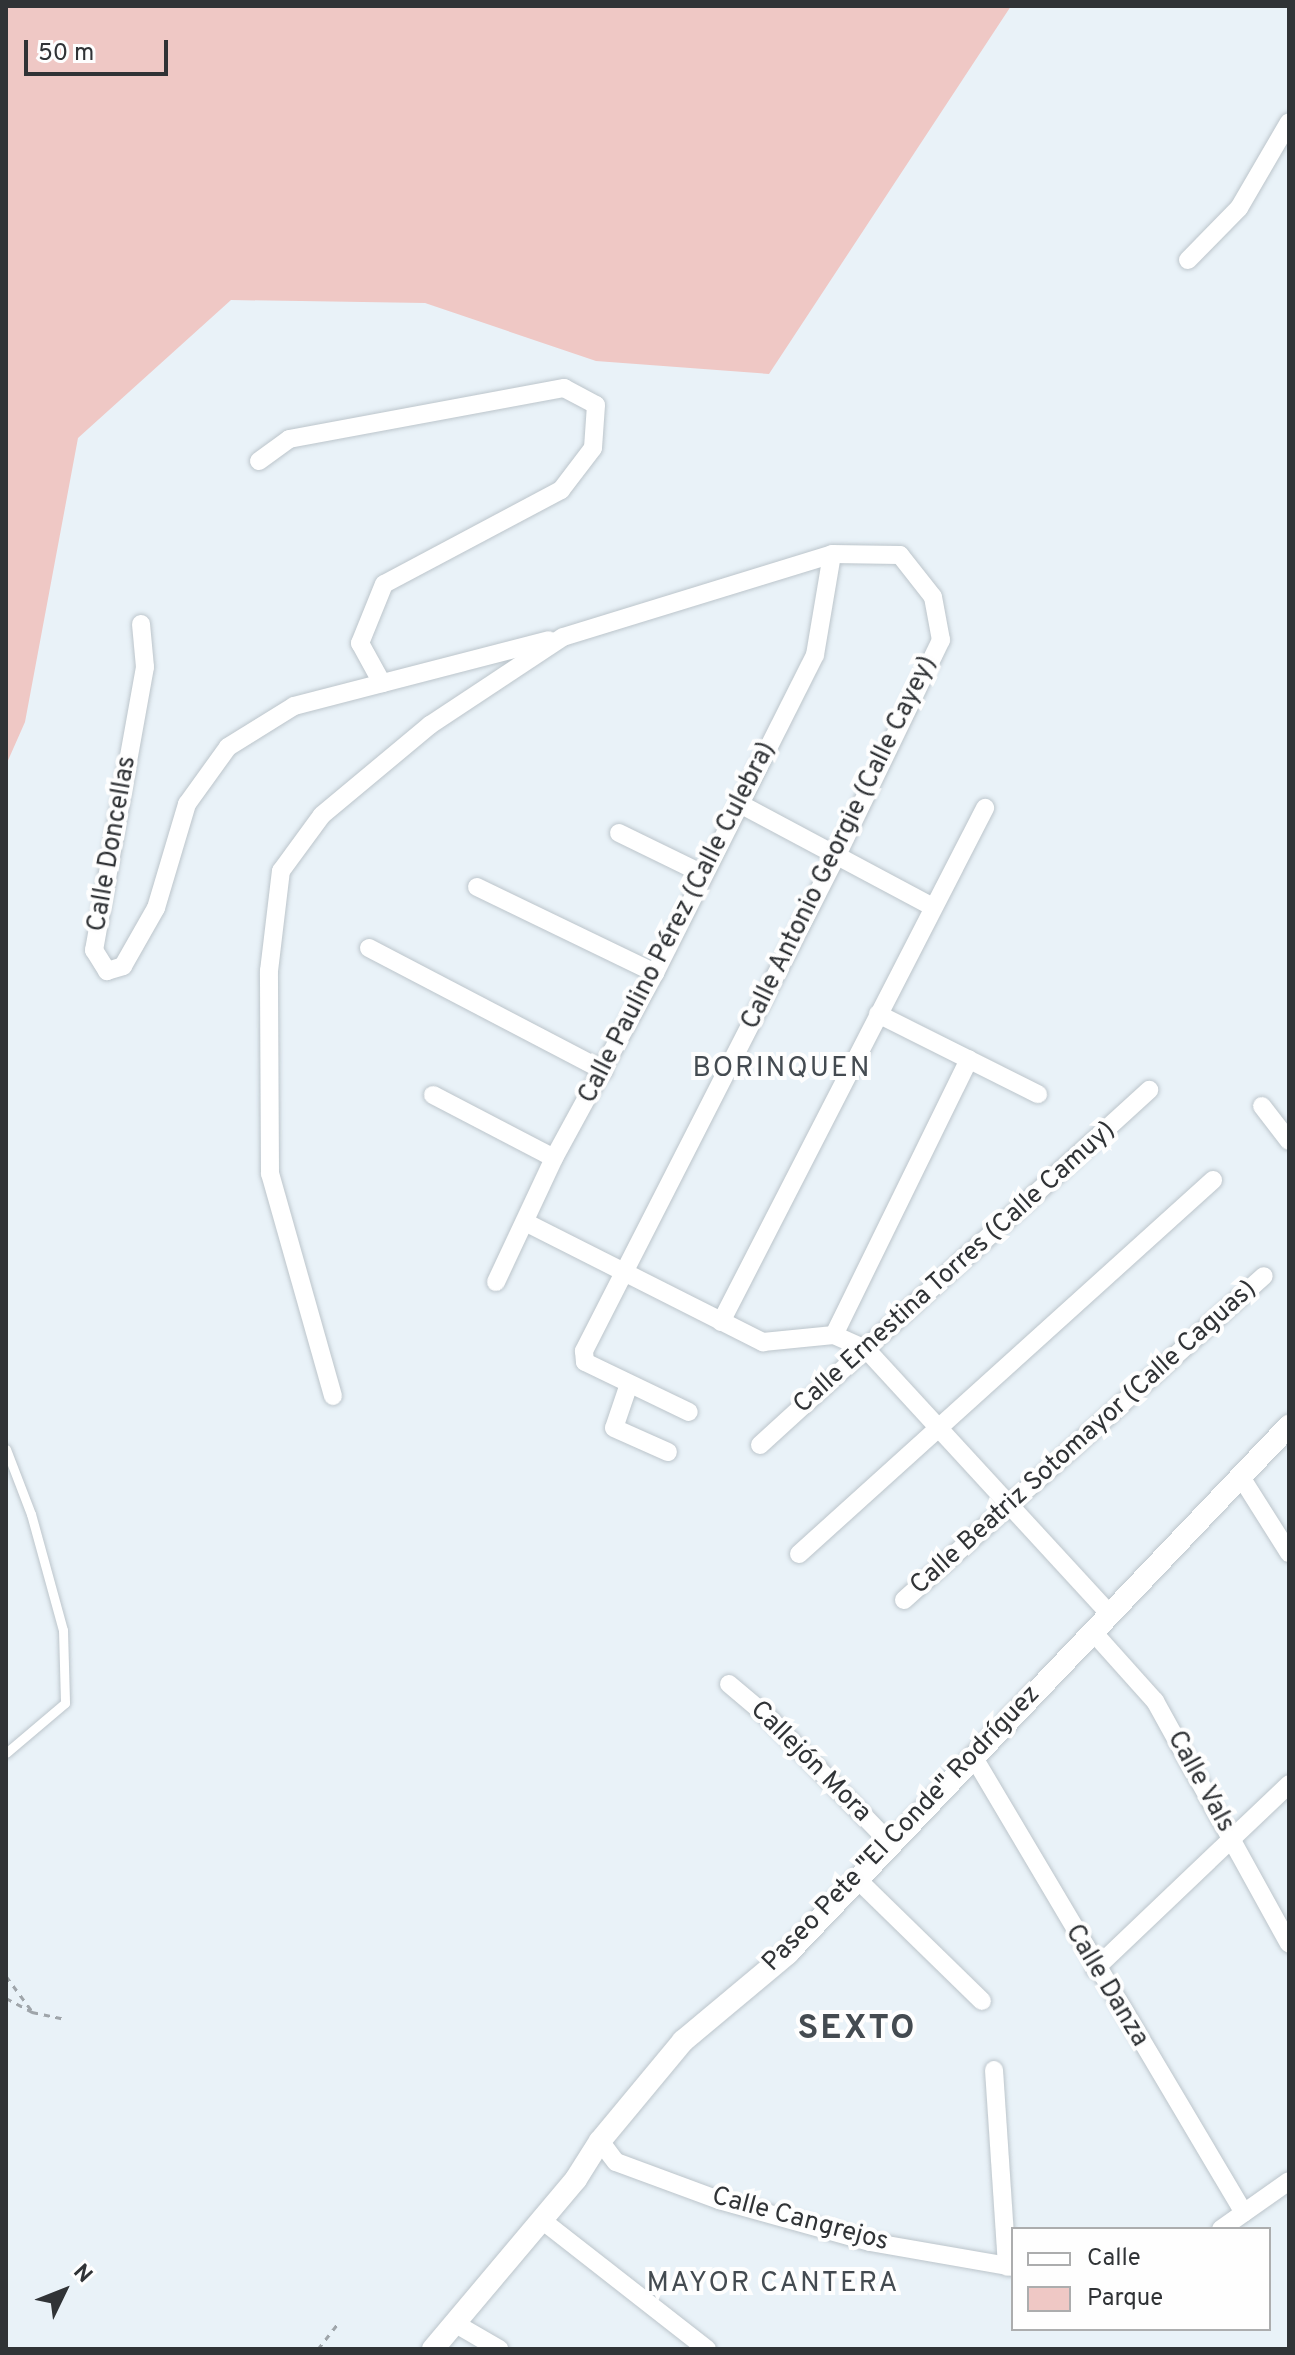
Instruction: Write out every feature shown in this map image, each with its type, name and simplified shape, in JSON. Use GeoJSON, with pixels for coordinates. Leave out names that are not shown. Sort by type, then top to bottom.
{"type":"FeatureCollection","features":[{"type":"Feature","properties":{"kind":"street"},"geometry":{"type":"LineString","coordinates":[[1188,260],[1239,208],[1289,122]]}},
{"type":"Feature","properties":{"kind":"street"},"geometry":{"type":"LineString","coordinates":[[259,461],[289,439],[564,388],[596,405],[593,448],[561,490],[384,584],[360,643],[382,683]]}},
{"type":"Feature","properties":{"kind":"street","name":"Calle Antonio Georgie (Calle Cayey)"},"geometry":{"type":"LineString","coordinates":[[333,1396],[270,1174],[269,971],[281,871],[322,815],[430,725],[563,637],[832,554],[900,555],[933,597],[941,640],[837,855],[584,1351],[585,1362],[629,1384]]}},
{"type":"Feature","properties":{"kind":"street","name":"Calle Paulino Pérez (Calle Culebra)"},"geometry":{"type":"LineString","coordinates":[[496,1282],[554,1158],[655,973],[815,655],[832,554]]}},
{"type":"Feature","properties":{"kind":"street","name":"Calle Doncellas"},"geometry":{"type":"LineString","coordinates":[[141,624],[145,667],[94,950],[107,971],[123,966],[156,908],[187,804],[228,747],[294,706],[563,637]]}},
{"type":"Feature","properties":{"kind":"street"},"geometry":{"type":"LineString","coordinates":[[740,804],[933,907]]}},
{"type":"Feature","properties":{"kind":"street"},"geometry":{"type":"LineString","coordinates":[[721,1322],[985,808]]}},
{"type":"Feature","properties":{"kind":"street"},"geometry":{"type":"LineString","coordinates":[[619,833],[703,874]]}},
{"type":"Feature","properties":{"kind":"street"},"geometry":{"type":"LineString","coordinates":[[477,887],[655,973]]}},
{"type":"Feature","properties":{"kind":"street"},"geometry":{"type":"LineString","coordinates":[[369,948],[604,1071]]}},
{"type":"Feature","properties":{"kind":"street"},"geometry":{"type":"LineString","coordinates":[[878,1014],[1038,1094]]}},
{"type":"Feature","properties":{"kind":"street"},"geometry":{"type":"LineString","coordinates":[[834,1335],[969,1059]]}},
{"type":"Feature","properties":{"kind":"street","name":"Calle Ernestina Torres (Calle Camuy)"},"geometry":{"type":"LineString","coordinates":[[760,1445],[1149,1090]]}},
{"type":"Feature","properties":{"kind":"street"},"geometry":{"type":"LineString","coordinates":[[433,1095],[554,1158]]}},
{"type":"Feature","properties":{"kind":"street"},"geometry":{"type":"LineString","coordinates":[[1262,1106],[1289,1141]]}},
{"type":"Feature","properties":{"kind":"street"},"geometry":{"type":"LineString","coordinates":[[799,1554],[1213,1180]]}},
{"type":"Feature","properties":{"kind":"street"},"geometry":{"type":"LineString","coordinates":[[525,1222],[763,1342],[834,1335],[866,1349],[1007,1507],[1110,1614]]}},
{"type":"Feature","properties":{"kind":"street","name":"Calle Beatriz Sotomayor (Calle Caguas)"},"geometry":{"type":"LineString","coordinates":[[904,1600],[1264,1276]]}},
{"type":"Feature","properties":{"kind":"street"},"geometry":{"type":"LineString","coordinates":[[668,1452],[614,1428],[629,1384],[689,1412]]}},
{"type":"Feature","properties":{"kind":"street","name":"Paseo Pete \"El Conde\" Rodríguez"},"geometry":{"type":"LineString","coordinates":[[433,2349],[543,2221],[600,2141],[683,2041],[787,1954],[889,1842],[1289,1426]]}},
{"type":"Feature","properties":{"kind":"street"},"geometry":{"type":"LineString","coordinates":[[1241,1477],[1289,1553]]}},
{"type":"Feature","properties":{"kind":"street","name":"Calle Vals"},"geometry":{"type":"LineString","coordinates":[[1093,1632],[1155,1701],[1289,1944]]}},
{"type":"Feature","properties":{"kind":"street","name":"Callejón Mora"},"geometry":{"type":"LineString","coordinates":[[729,1684],[768,1717],[889,1842]]}},
{"type":"Feature","properties":{"kind":"street","name":"Calle Danza"},"geometry":{"type":"LineString","coordinates":[[973,1756],[1095,1969],[1244,2213]]}},
{"type":"Feature","properties":{"kind":"street"},"geometry":{"type":"LineString","coordinates":[[1095,1969],[1289,1784]]}},
{"type":"Feature","properties":{"kind":"street"},"geometry":{"type":"LineString","coordinates":[[856,1878],[982,2001]]}},
{"type":"Feature","properties":{"kind":"street"},"geometry":{"type":"LineString","coordinates":[[994,2070],[1010,2267]]}},
{"type":"Feature","properties":{"kind":"street","name":"Calle Cangrejos"},"geometry":{"type":"LineString","coordinates":[[600,2141],[616,2162],[719,2200],[870,2242],[1010,2267]]}},
{"type":"Feature","properties":{"kind":"street"},"geometry":{"type":"LineString","coordinates":[[1224,2227],[1289,2181]]}},
{"type":"Feature","properties":{"kind":"street"},"geometry":{"type":"LineString","coordinates":[[543,2221],[707,2349]]}},
{"type":"Feature","properties":{"kind":"street"},"geometry":{"type":"LineString","coordinates":[[456,2324],[498,2349]]}},
{"type":"Feature","properties":{"kind":"lane"},"geometry":{"type":"LineString","coordinates":[[6,1449],[31,1514],[63,1630],[65,1703],[6,1753]]}},
{"type":"Feature","properties":{"kind":"path"},"geometry":{"type":"LineString","coordinates":[[6,1976],[32,2012]]}},
{"type":"Feature","properties":{"kind":"path"},"geometry":{"type":"LineString","coordinates":[[6,1998],[32,2012],[65,2019]]}},
{"type":"Feature","properties":{"kind":"path"},"geometry":{"type":"LineString","coordinates":[[318,2349],[338,2323]]}},
{"type":"Feature","properties":{"kind":"green space"},"geometry":{"type":"Polygon","coordinates":[[[6,6],[1011,6],[769,374],[596,361],[425,303],[231,300],[78,438],[25,722],[6,765],[6,6]]]}},
{"type":"Feature","properties":{"kind":"district","name":"BORINQUEN"},"geometry":{"type":"Point","coordinates":[782,1069]}},
{"type":"Feature","properties":{"kind":"district","name":"SEXTO"},"geometry":{"type":"Point","coordinates":[857,2030]}},
{"type":"Feature","properties":{"kind":"district","name":"MAYOR CANTERA"},"geometry":{"type":"Point","coordinates":[773,2284]}}]}
